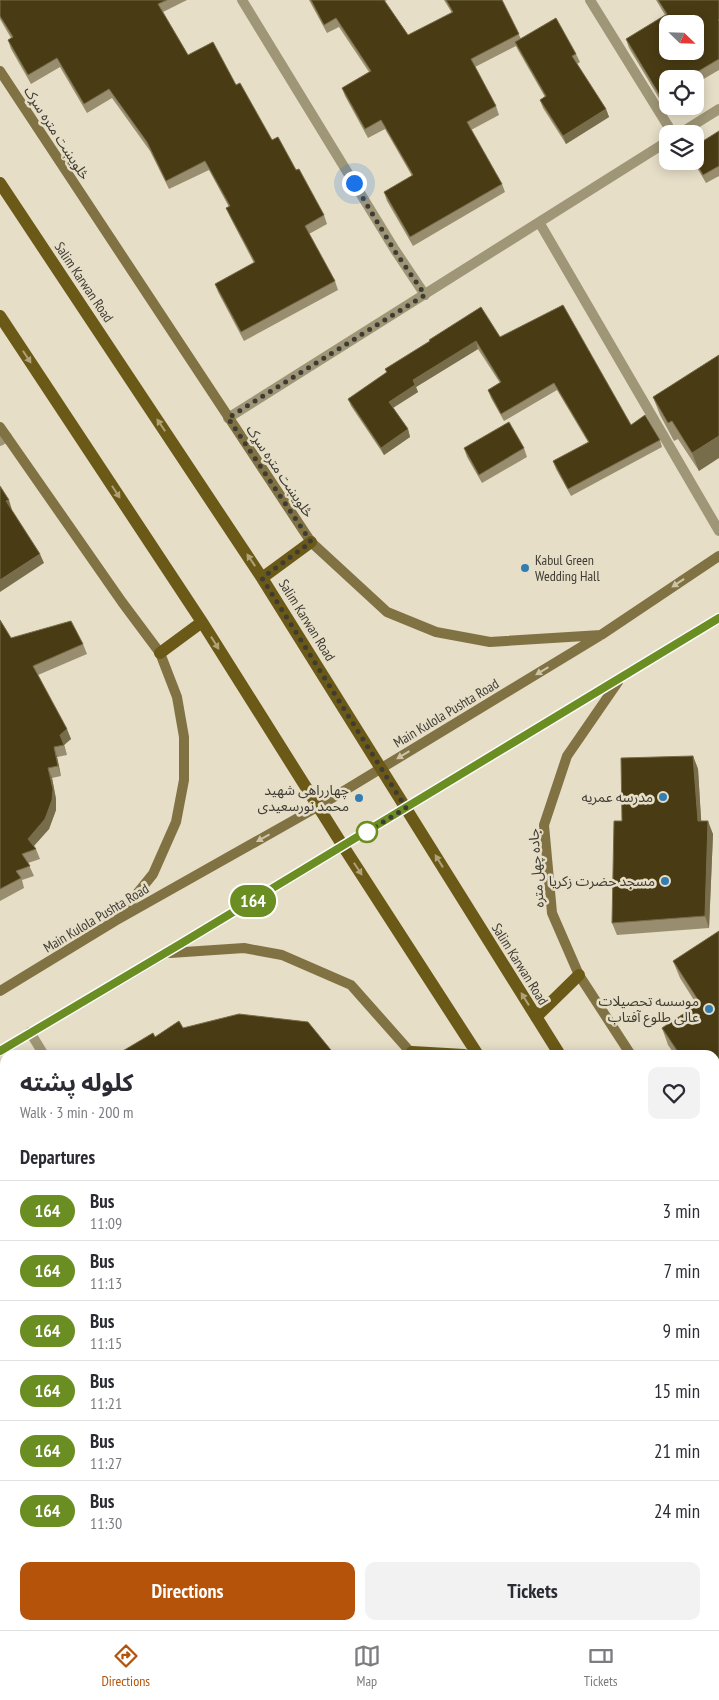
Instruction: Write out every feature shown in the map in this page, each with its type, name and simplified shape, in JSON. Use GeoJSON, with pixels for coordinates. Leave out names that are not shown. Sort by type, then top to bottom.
{"type":"FeatureCollection","features":[{"type":"Feature","properties":{"kind":"main road","name":"Salim Karwan Road"},"geometry":{"type":"LineString","coordinates":[[0,183],[262,578],[557,1050]]}},
{"type":"Feature","properties":{"kind":"main road"},"geometry":{"type":"LineString","coordinates":[[0,316],[202,622],[475,1050]]}},
{"type":"Feature","properties":{"kind":"main road"},"geometry":{"type":"LineString","coordinates":[[262,578],[311,542]]}},
{"type":"Feature","properties":{"kind":"main road"},"geometry":{"type":"LineString","coordinates":[[160,653],[202,622]]}},
{"type":"Feature","properties":{"kind":"main road"},"geometry":{"type":"LineString","coordinates":[[536,1017],[579,975]]}},
{"type":"Feature","properties":{"kind":"street"},"geometry":{"type":"LineString","coordinates":[[242,0],[394,250],[425,295]]}},
{"type":"Feature","properties":{"kind":"street"},"geometry":{"type":"LineString","coordinates":[[590,0],[666,125]]}},
{"type":"Feature","properties":{"kind":"street","name":"څلویښت متره سړک"},"geometry":{"type":"LineString","coordinates":[[0,71],[311,542],[387,612],[436,632],[490,642],[601,635]]}},
{"type":"Feature","properties":{"kind":"street"},"geometry":{"type":"LineString","coordinates":[[694,125],[719,109]]}},
{"type":"Feature","properties":{"kind":"street"},"geometry":{"type":"LineString","coordinates":[[228,418],[659,147]]}},
{"type":"Feature","properties":{"kind":"street"},"geometry":{"type":"LineString","coordinates":[[539,222],[719,531]]}},
{"type":"Feature","properties":{"kind":"street"},"geometry":{"type":"LineString","coordinates":[[0,427],[3,439],[160,653],[177,697],[184,737],[184,780],[176,822],[153,874],[116,921]]}},
{"type":"Feature","properties":{"kind":"street","name":"Main Kulola Pushta Road"},"geometry":{"type":"LineString","coordinates":[[0,991],[116,921],[319,806],[601,635],[719,556]]}},
{"type":"Feature","properties":{"kind":"street"},"geometry":{"type":"LineString","coordinates":[[2,1050],[166,953],[719,618]]}},
{"type":"Feature","properties":{"kind":"street","name":"جاده چهل متره"},"geometry":{"type":"LineString","coordinates":[[620,679],[567,756],[544,825],[552,913],[579,975],[628,1050]]}},
{"type":"Feature","properties":{"kind":"street"},"geometry":{"type":"LineString","coordinates":[[166,953],[244,948],[282,955],[351,985],[408,1050]]}},
{"type":"Feature","properties":{"kind":"street"},"geometry":{"type":"LineString","coordinates":[[30,1032],[41,1050]]}},
{"type":"Feature","properties":{"kind":"building"},"geometry":{"type":"Polygon","coordinates":[[[0,0],[167,0],[158,4],[188,55],[213,42],[236,85],[240,83],[272,140],[278,137],[296,170],[299,169],[324,215],[305,226],[335,281],[241,332],[215,284],[255,262],[226,208],[230,206],[205,161],[166,181],[147,142],[109,89],[84,104],[57,58],[28,75],[8,40],[13,37],[0,16],[0,0]]]}},
{"type":"Feature","properties":{"kind":"building"},"geometry":{"type":"Polygon","coordinates":[[[311,0],[384,0],[408,35],[453,12],[446,0],[502,0],[519,34],[471,59],[496,106],[467,122],[502,184],[410,237],[384,192],[413,175],[381,120],[365,129],[342,88],[371,71],[336,18],[324,25],[311,0]]]}},
{"type":"Feature","properties":{"kind":"building"},"geometry":{"type":"Polygon","coordinates":[[[658,0],[719,0],[719,59],[700,70],[659,70],[659,94],[626,39],[659,19],[659,60],[704,60],[704,15],[665,15],[667,14],[658,0]]]}},
{"type":"Feature","properties":{"kind":"building"},"geometry":{"type":"Polygon","coordinates":[[[556,18],[576,54],[572,56],[606,109],[563,136],[540,100],[546,96],[515,42],[556,18]]]}},
{"type":"Feature","properties":{"kind":"building"},"geometry":{"type":"Polygon","coordinates":[[[719,131],[719,166],[703,175],[700,170],[704,170],[704,140],[719,131]]]}},
{"type":"Feature","properties":{"kind":"building"},"geometry":{"type":"Polygon","coordinates":[[[563,305],[631,425],[645,415],[660,440],[568,489],[553,461],[589,442],[554,383],[501,414],[488,390],[501,382],[476,341],[413,380],[415,385],[389,402],[408,429],[381,448],[348,399],[387,372],[385,369],[481,307],[500,337],[563,305]]]}},
{"type":"Feature","properties":{"kind":"building"},"geometry":{"type":"Polygon","coordinates":[[[719,355],[719,436],[692,453],[672,421],[668,423],[653,397],[719,355]]]}},
{"type":"Feature","properties":{"kind":"building"},"geometry":{"type":"Polygon","coordinates":[[[509,422],[524,448],[479,475],[464,448],[509,422]]]}},
{"type":"Feature","properties":{"kind":"building"},"geometry":{"type":"Polygon","coordinates":[[[0,486],[9,500],[6,501],[40,554],[0,580],[0,486]]]}},
{"type":"Feature","properties":{"kind":"building"},"geometry":{"type":"Polygon","coordinates":[[[0,620],[11,638],[71,621],[83,644],[33,666],[67,729],[60,735],[64,745],[54,747],[58,766],[48,768],[53,789],[52,800],[45,819],[28,839],[36,849],[22,854],[30,866],[16,871],[21,878],[0,889],[0,620]]]}},
{"type":"Feature","properties":{"kind":"building"},"geometry":{"type":"Polygon","coordinates":[[[693,756],[698,821],[708,821],[705,916],[612,923],[614,821],[622,821],[621,758],[693,756]]]}},
{"type":"Feature","properties":{"kind":"building"},"geometry":{"type":"Polygon","coordinates":[[[719,931],[719,1050],[677,1050],[662,1028],[700,1003],[673,961],[719,931]]]}},
{"type":"Feature","properties":{"kind":"building"},"geometry":{"type":"Polygon","coordinates":[[[239,1014],[308,1022],[331,1050],[124,1050],[153,1033],[155,1037],[179,1021],[183,1028],[239,1014]]]}},
{"type":"Feature","properties":{"kind":"bus line","name":"164"},"geometry":{"type":"LineString","coordinates":[[2,1050],[719,618]]}},
{"type":"Feature","properties":{"kind":"place","name":"Kabul Green Wedding Hall"},"geometry":{"type":"Point","coordinates":[525,568]}},
{"type":"Feature","properties":{"kind":"place","name":"مدرسه عمریه"},"geometry":{"type":"Point","coordinates":[663,797]}},
{"type":"Feature","properties":{"kind":"place","name":"چهارراهی شهید محمد نورسعیدی"},"geometry":{"type":"Point","coordinates":[359,798]}},
{"type":"Feature","properties":{"kind":"place","name":"مسجد حضرت زکریا"},"geometry":{"type":"Point","coordinates":[665,881]}},
{"type":"Feature","properties":{"kind":"place","name":"موسسه تحصیلات عالی طلوع آفتاب"},"geometry":{"type":"Point","coordinates":[709,1009]}},
{"type":"Feature","properties":{"kind":"route"},"geometry":{"type":"LineString","coordinates":[[354,183],[394,250],[425,295],[228,418],[311,542],[262,578],[406,808],[367,832]]}}]}
